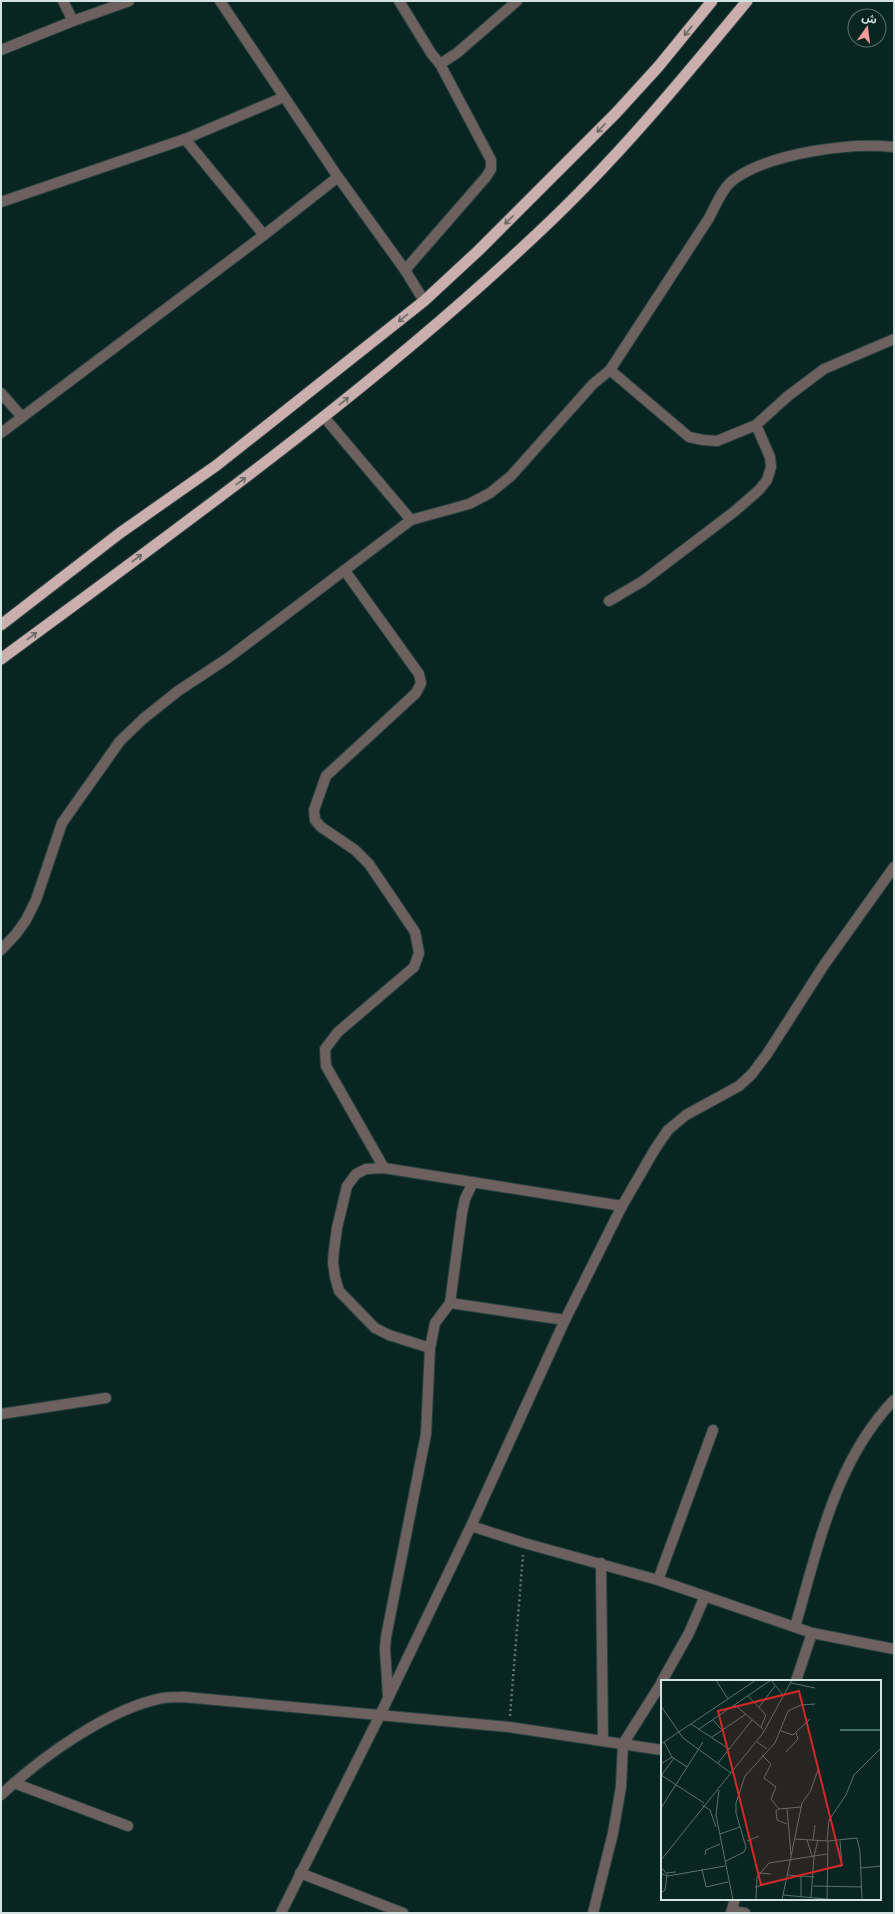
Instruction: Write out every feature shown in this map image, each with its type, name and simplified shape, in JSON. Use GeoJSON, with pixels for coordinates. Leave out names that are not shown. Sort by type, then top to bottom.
{"type":"FeatureCollection","features":[{"type":"Feature","properties":{"kind":"highway"},"geometry":{"type":"LineString","coordinates":[[1,624],[120,533],[217,465],[424,301],[478,252],[616,113],[658,68],[712,1]]}},
{"type":"Feature","properties":{"kind":"highway"},"geometry":{"type":"LineString","coordinates":[[1,659],[324,417],[456,307],[550,221],[638,131],[685,77],[747,1]]}},
{"type":"Feature","properties":{"kind":"street"},"geometry":{"type":"LineString","coordinates":[[63,1],[73,21]]}},
{"type":"Feature","properties":{"kind":"street"},"geometry":{"type":"LineString","coordinates":[[1,50],[73,21],[129,1]]}},
{"type":"Feature","properties":{"kind":"street"},"geometry":{"type":"LineString","coordinates":[[220,1],[338,177],[405,270],[424,301]]}},
{"type":"Feature","properties":{"kind":"street"},"geometry":{"type":"LineString","coordinates":[[400,1],[431,53],[440,64],[492,160],[491,169],[486,178],[405,270]]}},
{"type":"Feature","properties":{"kind":"street"},"geometry":{"type":"LineString","coordinates":[[440,64],[457,53],[517,1]]}},
{"type":"Feature","properties":{"kind":"street"},"geometry":{"type":"LineString","coordinates":[[1,202],[185,139],[284,96]]}},
{"type":"Feature","properties":{"kind":"street"},"geometry":{"type":"LineString","coordinates":[[185,139],[264,235]]}},
{"type":"Feature","properties":{"kind":"street"},"geometry":{"type":"LineString","coordinates":[[1,950],[16,934],[26,920],[36,900],[62,823],[120,741],[178,691],[228,658],[411,520],[469,504],[490,493],[511,476],[593,384],[610,370],[709,218],[723,192],[736,178],[758,167],[792,156],[837,148],[894,147]]}},
{"type":"Feature","properties":{"kind":"street"},"geometry":{"type":"LineString","coordinates":[[1,433],[264,235],[338,177]]}},
{"type":"Feature","properties":{"kind":"street"},"geometry":{"type":"LineString","coordinates":[[610,370],[689,437],[717,441],[756,426],[788,396],[824,369],[894,339]]}},
{"type":"Feature","properties":{"kind":"street"},"geometry":{"type":"LineString","coordinates":[[1,393],[22,417]]}},
{"type":"Feature","properties":{"kind":"street"},"geometry":{"type":"LineString","coordinates":[[324,417],[411,520]]}},
{"type":"Feature","properties":{"kind":"street"},"geometry":{"type":"LineString","coordinates":[[609,601],[643,581],[735,511],[759,490],[767,480],[771,467],[770,457],[756,426]]}},
{"type":"Feature","properties":{"kind":"street"},"geometry":{"type":"LineString","coordinates":[[345,571],[419,674],[421,683],[416,693],[403,706],[326,776],[314,810],[315,820],[321,827],[355,850],[369,864],[415,932],[419,953],[414,967],[338,1032],[325,1048],[326,1066],[384,1168]]}},
{"type":"Feature","properties":{"kind":"street"},"geometry":{"type":"LineString","coordinates":[[281,1913],[380,1715],[471,1526],[565,1320],[622,1206],[655,1149],[668,1130],[686,1115],[739,1086],[752,1074],[767,1054],[824,965],[894,866]]}},
{"type":"Feature","properties":{"kind":"street"},"geometry":{"type":"LineString","coordinates":[[430,1348],[389,1336],[375,1328],[339,1291],[333,1262],[336,1235],[347,1186],[356,1174],[366,1169],[384,1168],[622,1206]]}},
{"type":"Feature","properties":{"kind":"street"},"geometry":{"type":"LineString","coordinates":[[388,1697],[385,1649],[386,1637],[426,1434],[430,1348],[435,1323],[450,1303],[462,1213],[465,1199],[473,1182]]}},
{"type":"Feature","properties":{"kind":"street"},"geometry":{"type":"LineString","coordinates":[[450,1303],[565,1320]]}},
{"type":"Feature","properties":{"kind":"street"},"geometry":{"type":"LineString","coordinates":[[1,1414],[106,1398]]}},
{"type":"Feature","properties":{"kind":"street"},"geometry":{"type":"LineString","coordinates":[[795,1627],[822,1535],[840,1481],[876,1418],[894,1400]]}},
{"type":"Feature","properties":{"kind":"street"},"geometry":{"type":"LineString","coordinates":[[658,1580],[713,1430]]}},
{"type":"Feature","properties":{"kind":"street"},"geometry":{"type":"LineString","coordinates":[[471,1526],[524,1543],[601,1563],[658,1580],[812,1633],[894,1649]]}},
{"type":"Feature","properties":{"kind":"street"},"geometry":{"type":"LineString","coordinates":[[601,1563],[603,1741]]}},
{"type":"Feature","properties":{"kind":"street"},"geometry":{"type":"LineString","coordinates":[[663,1680],[689,1633],[705,1596]]}},
{"type":"Feature","properties":{"kind":"street"},"geometry":{"type":"LineString","coordinates":[[796,1680],[812,1633]]}},
{"type":"Feature","properties":{"kind":"street"},"geometry":{"type":"LineString","coordinates":[[593,1913],[613,1833],[620,1795],[623,1744],[661,1683]]}},
{"type":"Feature","properties":{"kind":"street"},"geometry":{"type":"LineString","coordinates":[[1,1795],[48,1756],[85,1732],[116,1715],[163,1698],[184,1697],[226,1700],[509,1727],[661,1750]]}},
{"type":"Feature","properties":{"kind":"street"},"geometry":{"type":"LineString","coordinates":[[14,1783],[128,1826]]}},
{"type":"Feature","properties":{"kind":"street"},"geometry":{"type":"LineString","coordinates":[[300,1873],[403,1913]]}},
{"type":"Feature","properties":{"kind":"street"},"geometry":{"type":"LineString","coordinates":[[735,1900],[731,1912],[745,1913]]}},
{"type":"Feature","properties":{"kind":"path"},"geometry":{"type":"LineString","coordinates":[[509,1727],[524,1543]]}}]}
